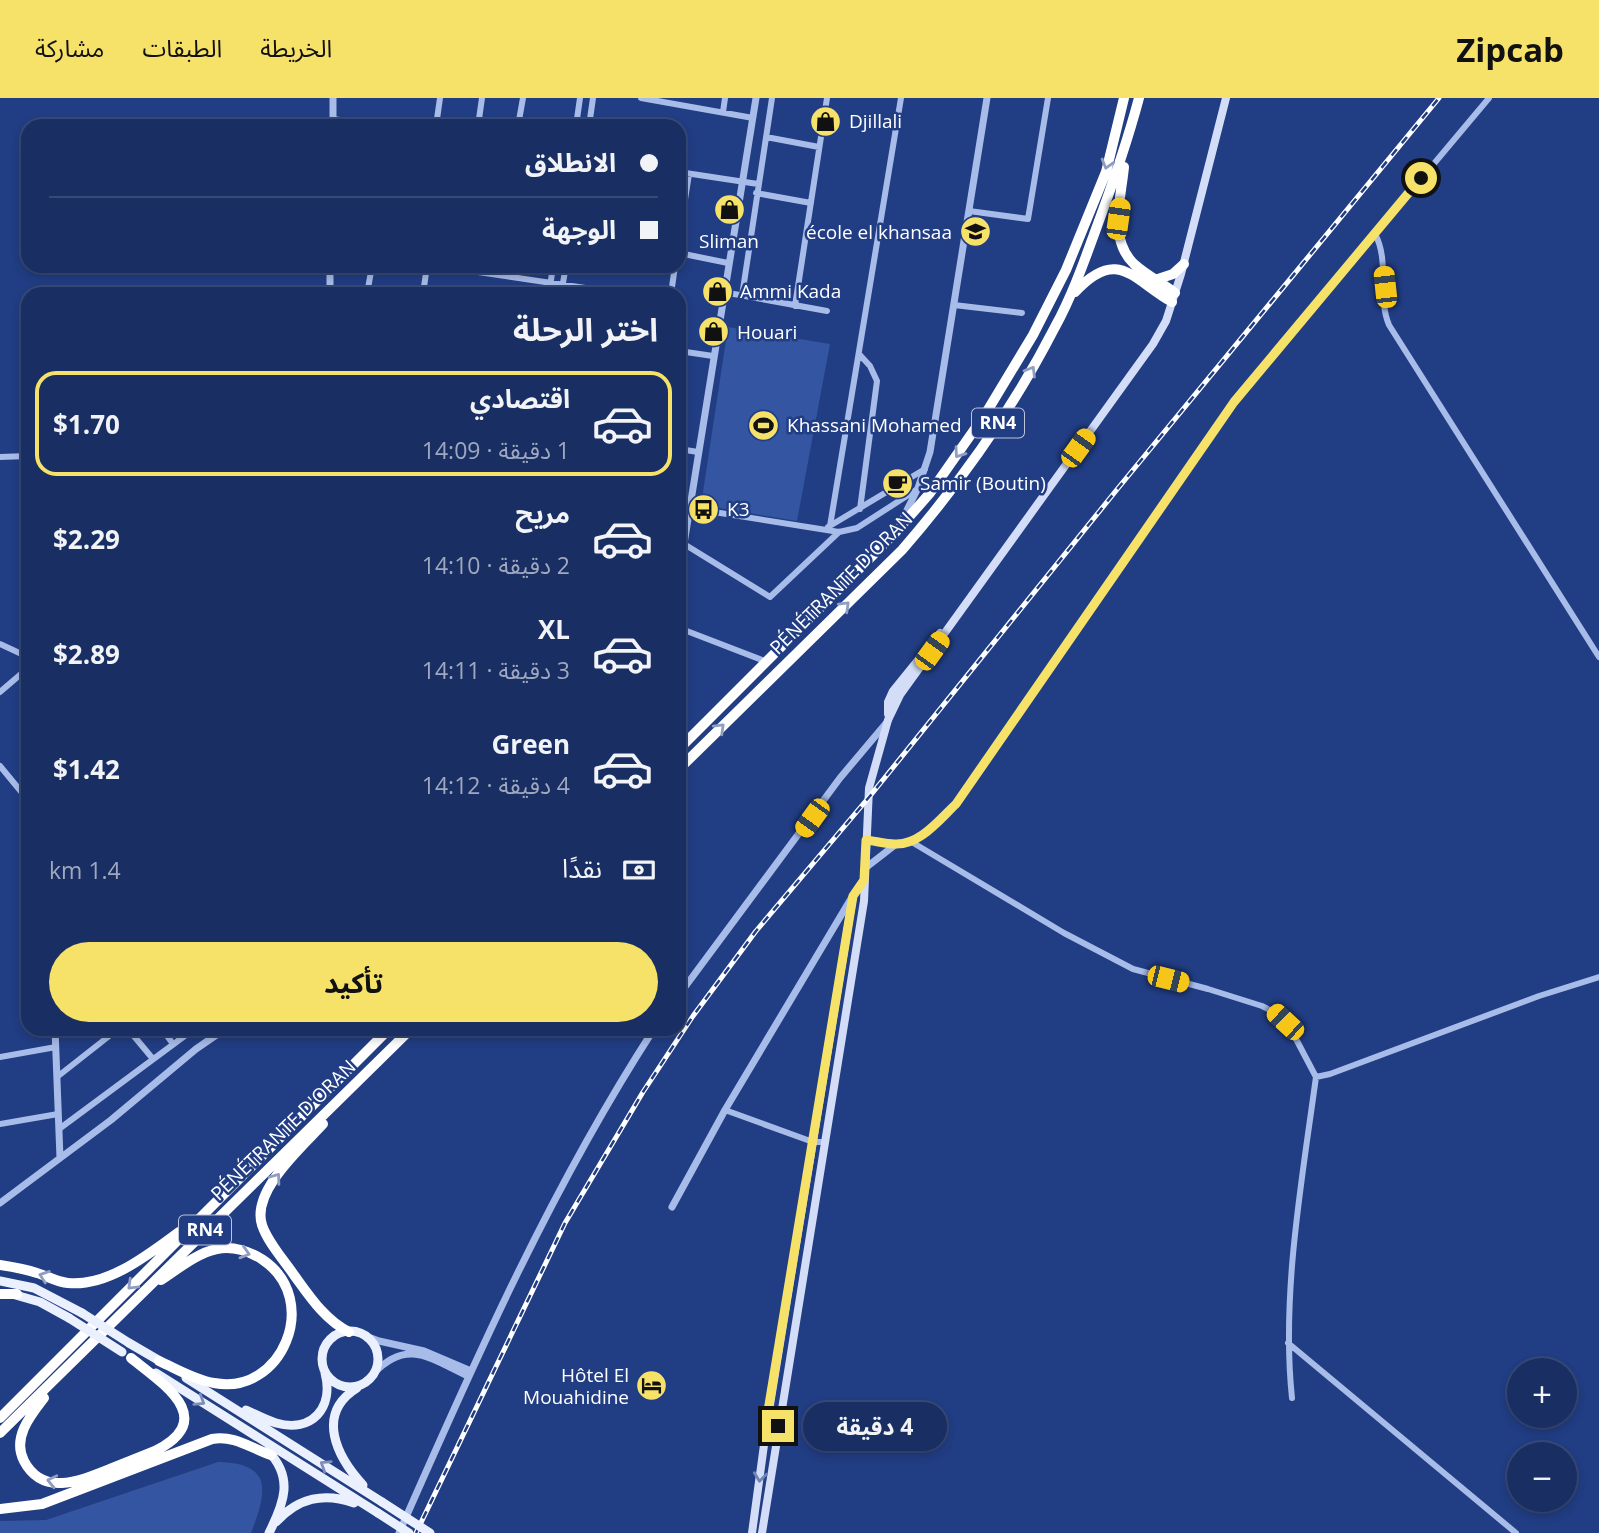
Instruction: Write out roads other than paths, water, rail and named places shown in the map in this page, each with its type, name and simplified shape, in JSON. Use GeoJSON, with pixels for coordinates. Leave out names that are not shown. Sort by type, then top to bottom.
{"type":"FeatureCollection","features":[{"type":"Feature","properties":{"kind":"highway","name":"PÉNÉTRANTE D'ORAN"},"geometry":{"type":"LineString","coordinates":[[686,742],[894,534],[930,493],[986,414],[1033,335],[1066,270],[1106,172],[1124,98]]}},
{"type":"Feature","properties":{"kind":"highway","name":"PÉNÉTRANTE D'ORAN"},"geometry":{"type":"LineString","coordinates":[[686,762],[902,550],[980,452],[1057,325],[1126,151],[1139,98]]}},
{"type":"Feature","properties":{"kind":"highway"},"geometry":{"type":"LineString","coordinates":[[1126,151],[1118,219],[1119,237],[1126,255],[1133,263],[1158,279],[1174,298]]}},
{"type":"Feature","properties":{"kind":"highway"},"geometry":{"type":"LineString","coordinates":[[1158,279],[1173,274],[1184,264]]}},
{"type":"Feature","properties":{"kind":"highway"},"geometry":{"type":"LineString","coordinates":[[1057,325],[1075,292],[1086,281],[1109,269],[1123,269],[1174,298]]}},
{"type":"Feature","properties":{"kind":"highway","name":"PÉNÉTRANTE D'ORAN"},"geometry":{"type":"LineString","coordinates":[[0,1418],[382,1036]]}},
{"type":"Feature","properties":{"kind":"highway","name":"PÉNÉTRANTE D'ORAN"},"geometry":{"type":"LineString","coordinates":[[0,1433],[404,1036]]}},
{"type":"Feature","properties":{"kind":"highway"},"geometry":{"type":"LineString","coordinates":[[349,1332],[330,1320],[306,1293],[269,1238],[260,1214],[262,1202],[277,1175],[381,1059]]}},
{"type":"Feature","properties":{"kind":"highway"},"geometry":{"type":"LineString","coordinates":[[0,1265],[20,1268],[66,1283],[95,1280],[154,1250],[212,1207]]}},
{"type":"Feature","properties":{"kind":"highway"},"geometry":{"type":"LineString","coordinates":[[106,1328],[162,1280],[206,1252],[217,1249],[244,1251],[269,1264],[279,1275],[290,1299],[292,1325],[284,1349],[267,1368],[243,1382],[222,1384],[199,1379],[159,1361]]}},
{"type":"Feature","properties":{"kind":"highway"},"geometry":{"type":"LineString","coordinates":[[0,1293],[17,1294]]}},
{"type":"Feature","properties":{"kind":"highway"},"geometry":{"type":"LineString","coordinates":[[71,1365],[30,1418],[20,1437],[20,1448],[28,1468],[36,1476],[55,1484],[88,1478],[155,1451],[180,1433],[185,1418],[184,1409],[176,1394],[127,1355]]}},
{"type":"Feature","properties":{"kind":"highway"},"geometry":{"type":"LineString","coordinates":[[0,1509],[42,1504],[212,1439],[239,1440],[271,1455]]}},
{"type":"Feature","properties":{"kind":"main road"},"geometry":{"type":"LineString","coordinates":[[762,1533],[864,901],[869,788],[888,720],[888,702],[893,691],[980,585],[1153,345],[1174,298],[1226,98]]}},
{"type":"Feature","properties":{"kind":"main road"},"geometry":{"type":"LineString","coordinates":[[752,1533],[766,1423],[853,896],[864,880]]}},
{"type":"Feature","properties":{"kind":"main road"},"geometry":{"type":"LineString","coordinates":[[0,1281],[34,1288],[82,1314],[430,1533]]}},
{"type":"Feature","properties":{"kind":"main road"},"geometry":{"type":"LineString","coordinates":[[17,1294],[40,1302],[69,1318],[409,1533]]}},
{"type":"Feature","properties":{"kind":"main road"},"geometry":{"type":"LineString","coordinates":[[212,1394],[278,1423],[301,1424],[320,1413],[326,1404],[328,1394],[322,1363],[325,1347],[337,1335],[349,1332],[363,1335],[373,1345],[377,1366],[374,1373],[342,1400],[333,1421],[337,1445],[350,1472],[371,1494]]}},
{"type":"Feature","properties":{"kind":"main road"},"geometry":{"type":"LineString","coordinates":[[325,1372],[340,1386],[361,1385]]}},
{"type":"Feature","properties":{"kind":"main road"},"geometry":{"type":"LineString","coordinates":[[766,1423],[778,1426]]}},
{"type":"Feature","properties":{"kind":"main road"},"geometry":{"type":"LineString","coordinates":[[247,1430],[283,1472],[285,1483],[282,1499],[271,1530]]}},
{"type":"Feature","properties":{"kind":"main road"},"geometry":{"type":"LineString","coordinates":[[271,1455],[298,1463]]}},
{"type":"Feature","properties":{"kind":"main road"},"geometry":{"type":"LineString","coordinates":[[271,1530],[290,1508],[313,1498],[334,1497],[374,1511]]}},
{"type":"Feature","properties":{"kind":"street"},"geometry":{"type":"LineString","coordinates":[[333,98],[333,119]]}},
{"type":"Feature","properties":{"kind":"street"},"geometry":{"type":"LineString","coordinates":[[437,119],[440,98]]}},
{"type":"Feature","properties":{"kind":"street"},"geometry":{"type":"LineString","coordinates":[[479,119],[482,98]]}},
{"type":"Feature","properties":{"kind":"street"},"geometry":{"type":"LineString","coordinates":[[520,119],[523,98]]}},
{"type":"Feature","properties":{"kind":"street"},"geometry":{"type":"LineString","coordinates":[[577,119],[580,98]]}},
{"type":"Feature","properties":{"kind":"street"},"geometry":{"type":"LineString","coordinates":[[590,119],[593,98]]}},
{"type":"Feature","properties":{"kind":"street"},"geometry":{"type":"LineString","coordinates":[[641,98],[666,100],[753,118]]}},
{"type":"Feature","properties":{"kind":"street"},"geometry":{"type":"LineString","coordinates":[[723,112],[725,98]]}},
{"type":"Feature","properties":{"kind":"street"},"geometry":{"type":"LineString","coordinates":[[686,519],[690,508],[756,98]]}},
{"type":"Feature","properties":{"kind":"street"},"geometry":{"type":"LineString","coordinates":[[742,296],[772,98]]}},
{"type":"Feature","properties":{"kind":"street"},"geometry":{"type":"LineString","coordinates":[[795,306],[827,98]]}},
{"type":"Feature","properties":{"kind":"street"},"geometry":{"type":"LineString","coordinates":[[830,526],[901,98]]}},
{"type":"Feature","properties":{"kind":"street"},"geometry":{"type":"LineString","coordinates":[[894,534],[918,488],[930,452],[987,98]]}},
{"type":"Feature","properties":{"kind":"street"},"geometry":{"type":"LineString","coordinates":[[969,211],[1027,219],[1048,98]]}},
{"type":"Feature","properties":{"kind":"street"},"geometry":{"type":"LineString","coordinates":[[864,870],[895,845],[921,837],[956,804],[1234,402],[1489,98]]}},
{"type":"Feature","properties":{"kind":"street"},"geometry":{"type":"LineString","coordinates":[[766,137],[819,147]]}},
{"type":"Feature","properties":{"kind":"street"},"geometry":{"type":"LineString","coordinates":[[686,173],[758,184]]}},
{"type":"Feature","properties":{"kind":"street"},"geometry":{"type":"LineString","coordinates":[[686,189],[689,174]]}},
{"type":"Feature","properties":{"kind":"street"},"geometry":{"type":"LineString","coordinates":[[757,193],[811,203]]}},
{"type":"Feature","properties":{"kind":"street"},"geometry":{"type":"LineString","coordinates":[[1375,234],[1380,245],[1385,313],[1389,325],[1599,657]]}},
{"type":"Feature","properties":{"kind":"street"},"geometry":{"type":"LineString","coordinates":[[686,254],[728,263]]}},
{"type":"Feature","properties":{"kind":"street"},"geometry":{"type":"LineString","coordinates":[[487,273],[582,287]]}},
{"type":"Feature","properties":{"kind":"street"},"geometry":{"type":"LineString","coordinates":[[550,287],[552,273]]}},
{"type":"Feature","properties":{"kind":"street"},"geometry":{"type":"LineString","coordinates":[[562,287],[565,273]]}},
{"type":"Feature","properties":{"kind":"street"},"geometry":{"type":"LineString","coordinates":[[723,292],[827,311]]}},
{"type":"Feature","properties":{"kind":"street"},"geometry":{"type":"LineString","coordinates":[[954,305],[1022,313]]}},
{"type":"Feature","properties":{"kind":"street"},"geometry":{"type":"LineString","coordinates":[[686,352],[713,356]]}},
{"type":"Feature","properties":{"kind":"street"},"geometry":{"type":"LineString","coordinates":[[859,354],[870,366],[877,381],[860,509]]}},
{"type":"Feature","properties":{"kind":"street"},"geometry":{"type":"LineString","coordinates":[[686,450],[698,452]]}},
{"type":"Feature","properties":{"kind":"street"},"geometry":{"type":"LineString","coordinates":[[0,457],[21,456]]}},
{"type":"Feature","properties":{"kind":"street"},"geometry":{"type":"LineString","coordinates":[[818,529],[830,526],[860,509],[925,468]]}},
{"type":"Feature","properties":{"kind":"street"},"geometry":{"type":"LineString","coordinates":[[690,508],[839,532],[857,527],[918,488]]}},
{"type":"Feature","properties":{"kind":"street"},"geometry":{"type":"LineString","coordinates":[[895,503],[904,507],[904,516]]}},
{"type":"Feature","properties":{"kind":"street"},"geometry":{"type":"LineString","coordinates":[[686,545],[770,597],[839,532]]}},
{"type":"Feature","properties":{"kind":"street"},"geometry":{"type":"LineString","coordinates":[[686,631],[767,662]]}},
{"type":"Feature","properties":{"kind":"street"},"geometry":{"type":"LineString","coordinates":[[0,644],[21,654]]}},
{"type":"Feature","properties":{"kind":"street"},"geometry":{"type":"LineString","coordinates":[[0,692],[21,674]]}},
{"type":"Feature","properties":{"kind":"street"},"geometry":{"type":"LineString","coordinates":[[686,986],[840,778],[888,720]]}},
{"type":"Feature","properties":{"kind":"street"},"geometry":{"type":"LineString","coordinates":[[0,766],[21,792]]}},
{"type":"Feature","properties":{"kind":"street"},"geometry":{"type":"LineString","coordinates":[[866,840],[895,845]]}},
{"type":"Feature","properties":{"kind":"street"},"geometry":{"type":"LineString","coordinates":[[910,841],[1064,933],[1133,969],[1262,1006],[1285,1022],[1316,1077],[1291,1285],[1288,1343],[1292,1398]]}},
{"type":"Feature","properties":{"kind":"street"},"geometry":{"type":"LineString","coordinates":[[672,1207],[725,1110],[853,896]]}},
{"type":"Feature","properties":{"kind":"street"},"geometry":{"type":"LineString","coordinates":[[1316,1077],[1599,977]]}},
{"type":"Feature","properties":{"kind":"street"},"geometry":{"type":"LineString","coordinates":[[55,1036],[60,1158]]}},
{"type":"Feature","properties":{"kind":"street"},"geometry":{"type":"LineString","coordinates":[[57,1077],[109,1036]]}},
{"type":"Feature","properties":{"kind":"street"},"geometry":{"type":"LineString","coordinates":[[134,1036],[153,1059]]}},
{"type":"Feature","properties":{"kind":"street"},"geometry":{"type":"LineString","coordinates":[[167,1036],[173,1044]]}},
{"type":"Feature","properties":{"kind":"street"},"geometry":{"type":"LineString","coordinates":[[59,1129],[184,1036]]}},
{"type":"Feature","properties":{"kind":"street"},"geometry":{"type":"LineString","coordinates":[[0,1203],[111,1120],[215,1036]]}},
{"type":"Feature","properties":{"kind":"street"},"geometry":{"type":"LineString","coordinates":[[399,1533],[470,1373],[565,1179],[594,1124],[650,1036]]}},
{"type":"Feature","properties":{"kind":"street"},"geometry":{"type":"LineString","coordinates":[[0,1057],[56,1047]]}},
{"type":"Feature","properties":{"kind":"street"},"geometry":{"type":"LineString","coordinates":[[725,1110],[813,1142],[825,1142]]}},
{"type":"Feature","properties":{"kind":"street"},"geometry":{"type":"LineString","coordinates":[[0,1124],[58,1114]]}},
{"type":"Feature","properties":{"kind":"street"},"geometry":{"type":"LineString","coordinates":[[363,1335],[379,1342],[424,1351],[470,1373]]}},
{"type":"Feature","properties":{"kind":"street"},"geometry":{"type":"LineString","coordinates":[[1288,1343],[1516,1533]]}},
{"type":"Feature","properties":{"kind":"street"},"geometry":{"type":"LineString","coordinates":[[374,1373],[396,1355],[412,1354],[422,1355],[470,1373]]}},
{"type":"Feature","properties":{"kind":"railway"},"geometry":{"type":"LineString","coordinates":[[686,1027],[756,931],[870,796],[1119,487],[1439,98]]}},
{"type":"Feature","properties":{"kind":"railway"},"geometry":{"type":"LineString","coordinates":[[416,1533],[565,1223],[680,1036]]}},
{"type":"Feature","properties":{"kind":"place","name":"Djillali"},"geometry":{"type":"Point","coordinates":[826,121]}},
{"type":"Feature","properties":{"kind":"place","name":"Sliman"},"geometry":{"type":"Point","coordinates":[729,210]}},
{"type":"Feature","properties":{"kind":"place","name":"école el khansaa"},"geometry":{"type":"Point","coordinates":[975,232]}},
{"type":"Feature","properties":{"kind":"place","name":"Ammi Kada"},"geometry":{"type":"Point","coordinates":[717,291]}},
{"type":"Feature","properties":{"kind":"place","name":"Houari"},"geometry":{"type":"Point","coordinates":[714,332]}},
{"type":"Feature","properties":{"kind":"place","name":"Khassani Mohamed"},"geometry":{"type":"Point","coordinates":[764,425]}},
{"type":"Feature","properties":{"kind":"place","name":"Samir (Boutin)"},"geometry":{"type":"Point","coordinates":[897,483]}},
{"type":"Feature","properties":{"kind":"place","name":"K3"},"geometry":{"type":"Point","coordinates":[704,509]}},
{"type":"Feature","properties":{"kind":"place","name":"Hôtel El Mouahidine"},"geometry":{"type":"Point","coordinates":[652,1386]}}]}
